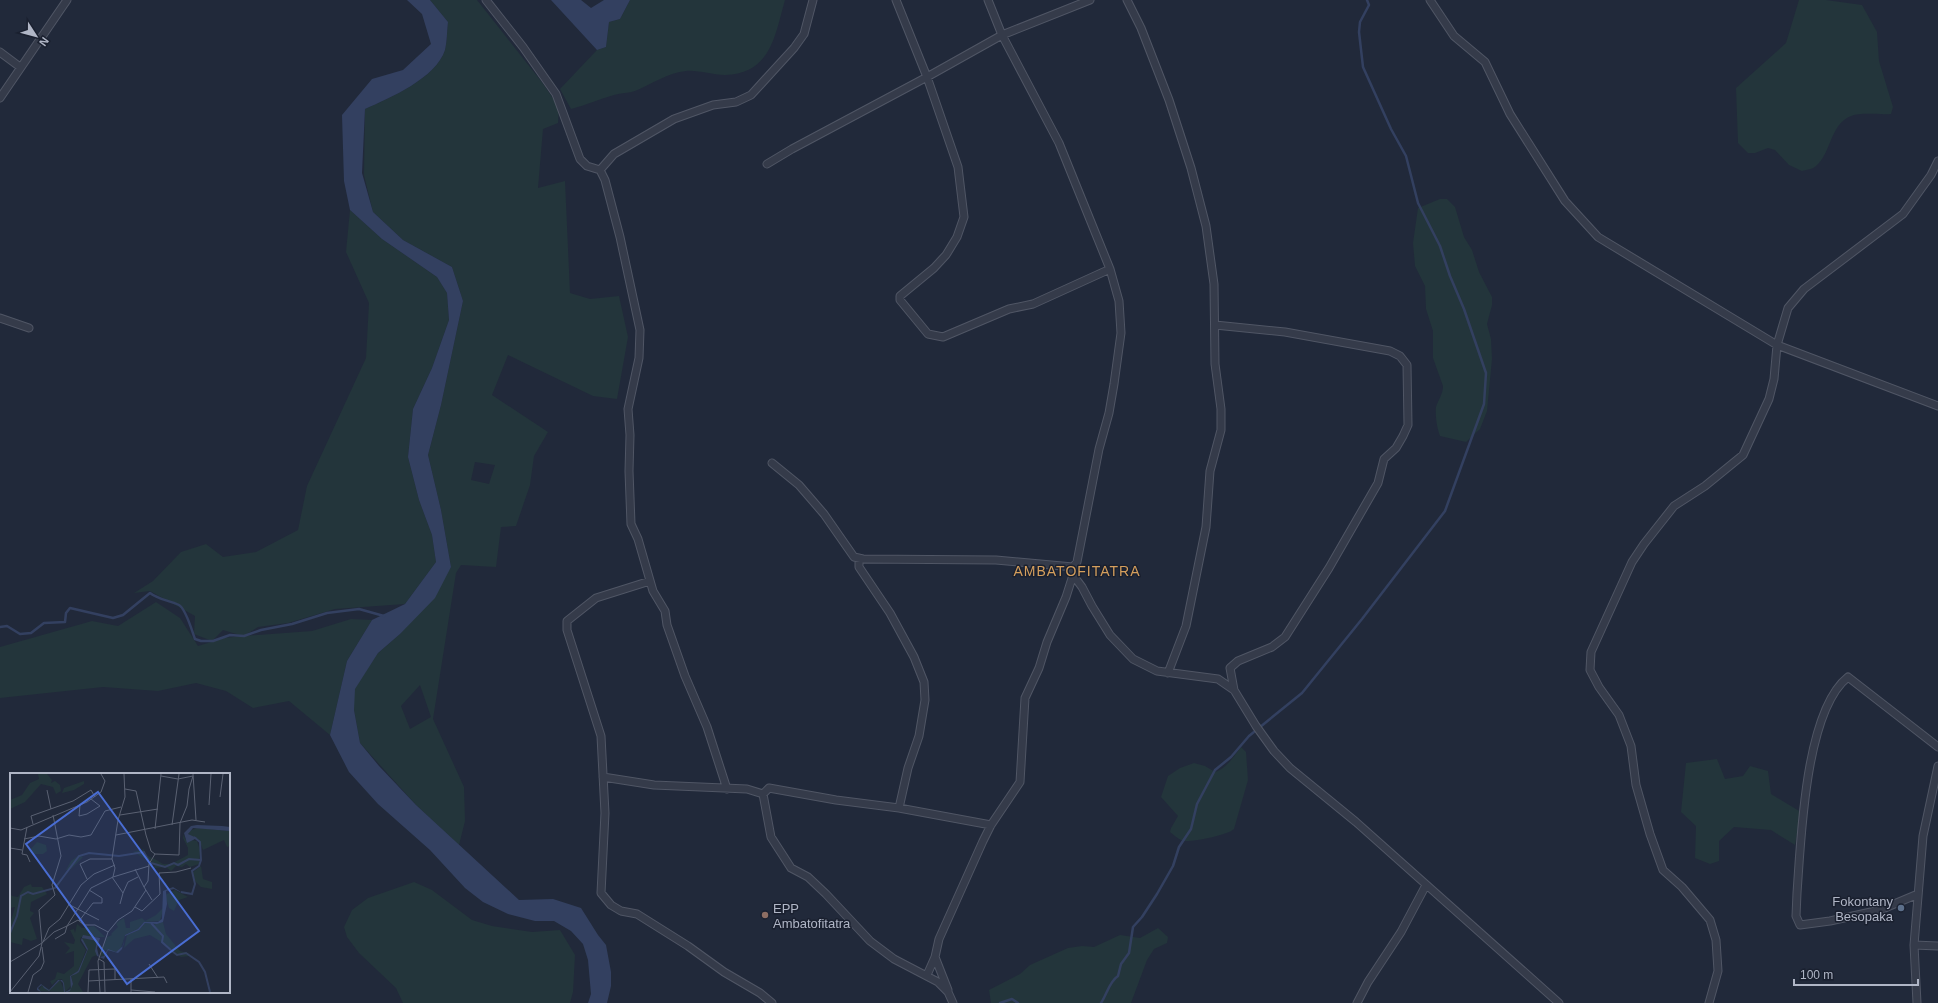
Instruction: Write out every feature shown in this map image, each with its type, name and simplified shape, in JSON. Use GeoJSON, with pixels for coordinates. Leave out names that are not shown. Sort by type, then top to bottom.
{"type":"FeatureCollection","features":[{"type":"Feature","properties":{"kind":"street"},"geometry":{"type":"LineString","coordinates":[[0,98],[67,0]]}},
{"type":"Feature","properties":{"kind":"street"},"geometry":{"type":"LineString","coordinates":[[486,0],[523,47],[556,94],[580,159],[587,166],[600,170]]}},
{"type":"Feature","properties":{"kind":"street"},"geometry":{"type":"LineString","coordinates":[[600,170],[614,154],[674,119],[713,105],[736,102],[752,96],[794,48],[804,34],[813,0]]}},
{"type":"Feature","properties":{"kind":"street"},"geometry":{"type":"LineString","coordinates":[[896,0],[927,78],[958,167],[964,217],[957,237],[946,255],[934,268],[900,296],[900,300],[928,334],[943,337],[1009,309],[1033,304],[1110,269]]}},
{"type":"Feature","properties":{"kind":"street"},"geometry":{"type":"LineString","coordinates":[[926,975],[936,957],[939,939],[991,825],[1020,782],[1025,698],[1039,668],[1047,642],[1066,597],[1073,575],[1073,567],[1077,562],[1099,449],[1109,413],[1121,333],[1119,301],[1110,269],[1059,143],[1002,35],[988,0]]}},
{"type":"Feature","properties":{"kind":"street"},"geometry":{"type":"LineString","coordinates":[[767,164],[792,149],[927,78],[1002,35],[1090,0]]}},
{"type":"Feature","properties":{"kind":"street"},"geometry":{"type":"LineString","coordinates":[[1127,0],[1141,28],[1169,100],[1191,168],[1206,226],[1214,284],[1215,364],[1221,409],[1221,430],[1210,471],[1206,527],[1186,626],[1168,673]]}},
{"type":"Feature","properties":{"kind":"street"},"geometry":{"type":"LineString","coordinates":[[1430,0],[1454,36],[1485,62],[1510,114],[1564,201],[1598,237],[1777,345],[1938,406]]}},
{"type":"Feature","properties":{"kind":"street"},"geometry":{"type":"LineString","coordinates":[[0,52],[20,67]]}},
{"type":"Feature","properties":{"kind":"street"},"geometry":{"type":"LineString","coordinates":[[1709,1003],[1718,971],[1716,940],[1710,920],[1682,887],[1663,870],[1650,834],[1636,784],[1631,746],[1619,716],[1599,687],[1590,670],[1591,652],[1632,562],[1644,544],[1674,506],[1705,486],[1743,455],[1769,399],[1774,379],[1777,345],[1788,308],[1804,289],[1903,214],[1931,175],[1938,161]]}},
{"type":"Feature","properties":{"kind":"street"},"geometry":{"type":"LineString","coordinates":[[600,170],[620,237],[640,330],[639,358],[628,409],[630,435],[629,471],[631,524],[638,538],[650,581],[665,611],[667,625],[685,676],[707,727],[727,789]]}},
{"type":"Feature","properties":{"kind":"street"},"geometry":{"type":"LineString","coordinates":[[0,318],[29,328]]}},
{"type":"Feature","properties":{"kind":"street"},"geometry":{"type":"LineString","coordinates":[[1215,325],[1285,332],[1390,351],[1400,356],[1407,365],[1408,425],[1396,448],[1384,459],[1378,483],[1329,568],[1285,637],[1272,648],[1238,661],[1230,668],[1234,690],[1256,726],[1274,751],[1290,768],[1356,822],[1559,1003]]}},
{"type":"Feature","properties":{"kind":"street"},"geometry":{"type":"LineString","coordinates":[[772,463],[799,485],[824,514],[854,557],[996,560],[1073,567]]}},
{"type":"Feature","properties":{"kind":"street"},"geometry":{"type":"LineString","coordinates":[[858,558],[858,567],[890,613],[914,657],[924,682],[925,700],[919,736],[908,768],[899,808]]}},
{"type":"Feature","properties":{"kind":"street"},"geometry":{"type":"LineString","coordinates":[[1073,575],[1082,587],[1110,635],[1133,659],[1157,671],[1218,679],[1234,690]]}},
{"type":"Feature","properties":{"kind":"street"},"geometry":{"type":"LineString","coordinates":[[650,581],[596,598],[567,621],[567,630],[601,736],[605,813],[601,893],[611,905],[621,911],[637,914],[688,946],[724,972],[760,993],[772,1003]]}},
{"type":"Feature","properties":{"kind":"street"},"geometry":{"type":"LineString","coordinates":[[1918,894],[1880,910],[1800,926],[1796,916],[1797,893],[1812,750],[1825,706],[1839,684],[1848,677],[1938,747]]}},
{"type":"Feature","properties":{"kind":"street"},"geometry":{"type":"LineString","coordinates":[[1917,1003],[1914,945],[1923,836],[1938,766]]}},
{"type":"Feature","properties":{"kind":"street"},"geometry":{"type":"LineString","coordinates":[[603,777],[654,785],[747,789],[763,794]]}},
{"type":"Feature","properties":{"kind":"street"},"geometry":{"type":"LineString","coordinates":[[763,794],[769,788],[843,801],[899,808],[991,825]]}},
{"type":"Feature","properties":{"kind":"street"},"geometry":{"type":"LineString","coordinates":[[763,794],[771,837],[791,868],[808,877],[870,941],[894,959],[938,982],[948,992]]}},
{"type":"Feature","properties":{"kind":"street"},"geometry":{"type":"LineString","coordinates":[[1357,1003],[1368,982],[1401,932],[1426,885]]}},
{"type":"Feature","properties":{"kind":"street"},"geometry":{"type":"LineString","coordinates":[[1914,945],[1938,946]]}},
{"type":"Feature","properties":{"kind":"street"},"geometry":{"type":"LineString","coordinates":[[936,957],[953,1003]]}},
{"type":"Feature","properties":{"kind":"shaded area"},"geometry":{"type":"Polygon","coordinates":[[[430,0],[477,0],[541,81],[559,107],[558,123],[543,129],[538,188],[565,181],[570,293],[590,299],[619,296],[628,337],[617,399],[593,396],[508,355],[492,395],[548,432],[534,456],[530,485],[516,526],[501,527],[496,567],[461,565],[456,573],[433,719],[464,787],[465,821],[459,845],[416,805],[360,743],[354,710],[354,689],[378,653],[400,634],[451,567],[441,510],[428,455],[441,405],[463,301],[452,267],[403,240],[373,212],[364,175],[365,109],[411,86],[432,69],[440,60],[445,50],[448,22],[430,0]],[[475,462],[471,480],[489,484],[495,465],[475,462]],[[420,685],[401,706],[410,729],[431,717],[420,685]]]}},
{"type":"Feature","properties":{"kind":"shaded area"},"geometry":{"type":"Polygon","coordinates":[[[630,0],[785,0],[774,39],[762,60],[752,68],[740,73],[725,75],[696,71],[680,72],[666,76],[635,91],[614,95],[571,109],[560,89],[597,50],[606,47],[609,22],[620,19],[630,0]]]}},
{"type":"Feature","properties":{"kind":"shaded area"},"geometry":{"type":"Polygon","coordinates":[[[1799,0],[1826,0],[1862,5],[1877,32],[1879,61],[1893,107],[1891,114],[1860,114],[1851,116],[1844,120],[1835,132],[1821,161],[1813,168],[1802,171],[1789,165],[1775,150],[1768,148],[1755,153],[1748,153],[1738,143],[1736,88],[1786,43],[1799,0]]]}},
{"type":"Feature","properties":{"kind":"shaded area"},"geometry":{"type":"Polygon","coordinates":[[[1440,199],[1447,199],[1455,207],[1464,237],[1472,250],[1479,272],[1492,297],[1492,305],[1487,324],[1491,339],[1492,359],[1487,411],[1480,429],[1466,442],[1440,436],[1439,433],[1436,418],[1436,407],[1443,386],[1433,358],[1433,331],[1426,309],[1425,286],[1415,266],[1413,243],[1418,208],[1440,199]]]}},
{"type":"Feature","properties":{"kind":"shaded area"},"geometry":{"type":"Polygon","coordinates":[[[350,210],[382,239],[437,277],[447,293],[449,320],[432,368],[413,409],[408,457],[419,500],[432,535],[436,562],[405,604],[335,609],[288,623],[258,627],[244,636],[312,631],[351,619],[372,620],[347,661],[330,735],[289,701],[253,708],[226,691],[196,683],[158,691],[103,687],[0,698],[0,647],[92,621],[118,626],[156,602],[180,618],[198,646],[224,638],[243,636],[223,630],[212,641],[194,634],[195,616],[150,591],[134,593],[153,581],[181,552],[206,544],[223,557],[256,552],[298,530],[307,486],[366,358],[369,303],[346,252],[350,210]]]}},
{"type":"Feature","properties":{"kind":"shaded area"},"geometry":{"type":"Polygon","coordinates":[[[1241,747],[1246,752],[1248,780],[1234,829],[1210,838],[1184,841],[1180,840],[1170,832],[1178,816],[1161,797],[1168,776],[1180,768],[1194,763],[1205,766],[1215,772],[1230,762],[1241,747]]]}},
{"type":"Feature","properties":{"kind":"shaded area"},"geometry":{"type":"Polygon","coordinates":[[[1717,759],[1725,779],[1743,776],[1750,766],[1768,771],[1771,794],[1801,812],[1795,845],[1771,830],[1734,827],[1719,841],[1719,861],[1710,864],[1695,858],[1696,826],[1681,812],[1686,763],[1717,759]]]}},
{"type":"Feature","properties":{"kind":"shaded area"},"geometry":{"type":"Polygon","coordinates":[[[414,882],[432,890],[472,920],[492,926],[532,932],[560,930],[575,955],[573,992],[570,1003],[403,1003],[396,988],[359,953],[347,937],[344,927],[352,910],[368,898],[414,882]]]}},
{"type":"Feature","properties":{"kind":"shaded area"},"geometry":{"type":"Polygon","coordinates":[[[1158,928],[1168,937],[1167,943],[1154,949],[1147,960],[1131,1003],[991,1003],[989,990],[1020,974],[1030,965],[1068,948],[1082,946],[1094,947],[1120,935],[1140,938],[1158,928]]]}},
{"type":"Feature","properties":{"kind":"water"},"geometry":{"type":"Polygon","coordinates":[[[407,0],[430,0],[448,22],[445,50],[440,60],[422,78],[399,93],[365,109],[362,173],[373,212],[403,240],[452,267],[463,301],[441,405],[428,455],[441,510],[451,567],[435,598],[400,634],[378,653],[355,689],[354,710],[360,743],[379,766],[416,805],[519,900],[553,899],[581,908],[606,945],[611,972],[611,986],[607,1003],[588,1003],[591,994],[588,960],[583,944],[571,931],[554,921],[535,921],[508,914],[483,902],[465,888],[430,850],[378,804],[349,772],[330,735],[347,661],[372,620],[405,604],[436,562],[432,535],[419,500],[408,457],[413,409],[432,368],[449,320],[447,293],[437,277],[382,239],[350,210],[344,181],[342,115],[372,79],[403,70],[431,44],[422,14],[407,0]]]}},
{"type":"Feature","properties":{"kind":"water"},"geometry":{"type":"Polygon","coordinates":[[[551,0],[581,0],[591,8],[604,0],[630,0],[620,19],[609,22],[606,47],[597,50],[551,0]]]}},
{"type":"Feature","properties":{"kind":"waterway"},"geometry":{"type":"LineString","coordinates":[[1101,1003],[1110,985],[1118,976],[1121,964],[1129,953],[1133,927],[1142,917],[1173,866],[1179,847],[1191,829],[1197,804],[1215,770],[1231,757],[1249,736],[1302,693],[1362,619],[1445,511],[1484,404],[1486,373],[1464,309],[1450,276],[1440,246],[1418,203],[1406,156],[1391,129],[1363,67],[1359,32],[1360,22],[1369,5],[1367,0]]}},
{"type":"Feature","properties":{"kind":"waterway"},"geometry":{"type":"LineString","coordinates":[[0,627],[7,626],[20,634],[31,633],[44,623],[65,622],[66,613],[70,608],[113,618],[123,615],[150,593],[182,607],[195,639],[201,641],[213,641],[230,635],[244,636],[261,630],[292,624],[327,613],[359,609],[384,616]]}},
{"type":"Feature","properties":{"kind":"waterway"},"geometry":{"type":"LineString","coordinates":[[1000,1003],[1012,999],[1018,1003]]}},
{"type":"Feature","properties":{"kind":"place","name":"Fokontany Besopaka"},"geometry":{"type":"Point","coordinates":[1901,908]}},
{"type":"Feature","properties":{"kind":"place","name":"EPP Ambatofitatra"},"geometry":{"type":"Point","coordinates":[765,915]}},
{"type":"Feature","properties":{"kind":"district","name":"AMBATOFITATRA"},"geometry":{"type":"Point","coordinates":[1077,571]}}]}
